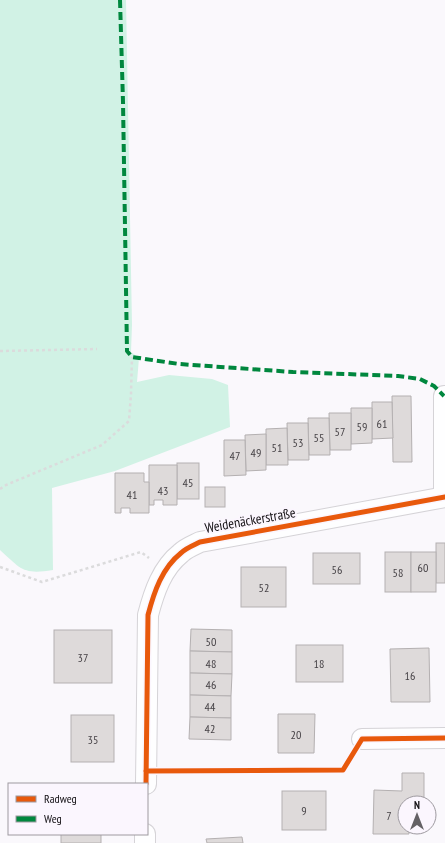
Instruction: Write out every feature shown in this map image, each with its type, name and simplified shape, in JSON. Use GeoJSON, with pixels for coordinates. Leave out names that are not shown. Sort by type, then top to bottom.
{"type":"FeatureCollection","features":[{"type":"Feature","properties":{"kind":"street","name":"Weidenäckerstraße"},"geometry":{"type":"LineString","coordinates":[[146,783],[148,615],[153,594],[165,570],[181,552],[200,542],[444,497],[444,396]]}},
{"type":"Feature","properties":{"kind":"street"},"geometry":{"type":"LineString","coordinates":[[362,739],[445,738]]}},
{"type":"Feature","properties":{"kind":"path"},"geometry":{"type":"LineString","coordinates":[[0,351],[97,349]]}},
{"type":"Feature","properties":{"kind":"path"},"geometry":{"type":"LineString","coordinates":[[0,489],[6,485],[102,445],[129,421],[132,357]]}},
{"type":"Feature","properties":{"kind":"path"},"geometry":{"type":"LineString","coordinates":[[0,567],[42,582],[141,552],[165,570]]}},
{"type":"Feature","properties":{"kind":"green space"},"geometry":{"type":"Polygon","coordinates":[[[0,0],[126,0],[132,325],[131,352],[139,358],[137,382],[169,375],[212,379],[228,385],[230,427],[115,471],[52,488],[53,570],[35,572],[18,566],[0,550],[0,0]]]}},
{"type":"Feature","properties":{"kind":"building"},"geometry":{"type":"Polygon","coordinates":[[[392,396],[411,396],[412,462],[393,462],[392,396]]]}},
{"type":"Feature","properties":{"kind":"building"},"geometry":{"type":"Polygon","coordinates":[[[372,402],[392,402],[393,438],[372,439],[372,402]]]}},
{"type":"Feature","properties":{"kind":"building"},"geometry":{"type":"Polygon","coordinates":[[[351,408],[372,408],[372,443],[351,444],[351,408]]]}},
{"type":"Feature","properties":{"kind":"building"},"geometry":{"type":"Polygon","coordinates":[[[329,413],[351,413],[351,450],[330,450],[329,413]]]}},
{"type":"Feature","properties":{"kind":"building"},"geometry":{"type":"Polygon","coordinates":[[[308,418],[329,418],[330,455],[309,455],[308,418]]]}},
{"type":"Feature","properties":{"kind":"building"},"geometry":{"type":"Polygon","coordinates":[[[287,423],[308,423],[309,460],[288,460],[287,423]]]}},
{"type":"Feature","properties":{"kind":"building"},"geometry":{"type":"Polygon","coordinates":[[[287,428],[288,465],[266,465],[266,429],[287,428]]]}},
{"type":"Feature","properties":{"kind":"building"},"geometry":{"type":"Polygon","coordinates":[[[266,434],[266,470],[246,471],[245,435],[266,434]]]}},
{"type":"Feature","properties":{"kind":"building"},"geometry":{"type":"Polygon","coordinates":[[[224,440],[245,440],[246,475],[224,476],[224,440]]]}},
{"type":"Feature","properties":{"kind":"building"},"geometry":{"type":"Polygon","coordinates":[[[177,463],[199,463],[199,499],[177,499],[177,463]]]}},
{"type":"Feature","properties":{"kind":"building"},"geometry":{"type":"Polygon","coordinates":[[[149,465],[177,465],[177,505],[163,505],[163,500],[154,500],[154,505],[149,505],[149,465]]]}},
{"type":"Feature","properties":{"kind":"building"},"geometry":{"type":"Polygon","coordinates":[[[115,473],[144,473],[144,482],[149,482],[149,513],[130,513],[130,508],[121,508],[121,513],[115,513],[115,473]]]}},
{"type":"Feature","properties":{"kind":"building"},"geometry":{"type":"Polygon","coordinates":[[[205,487],[225,487],[225,507],[205,507],[205,487]]]}},
{"type":"Feature","properties":{"kind":"building"},"geometry":{"type":"Polygon","coordinates":[[[436,543],[445,543],[445,583],[436,583],[436,543]]]}},
{"type":"Feature","properties":{"kind":"building"},"geometry":{"type":"Polygon","coordinates":[[[385,552],[411,552],[411,592],[385,592],[385,552]]]}},
{"type":"Feature","properties":{"kind":"building"},"geometry":{"type":"Polygon","coordinates":[[[411,552],[436,552],[436,592],[411,592],[411,552]]]}},
{"type":"Feature","properties":{"kind":"building"},"geometry":{"type":"Polygon","coordinates":[[[313,553],[360,553],[360,584],[313,584],[313,553]]]}},
{"type":"Feature","properties":{"kind":"building"},"geometry":{"type":"Polygon","coordinates":[[[241,567],[286,567],[286,607],[241,607],[241,567]]]}},
{"type":"Feature","properties":{"kind":"building"},"geometry":{"type":"Polygon","coordinates":[[[191,629],[232,630],[232,652],[190,651],[191,629]]]}},
{"type":"Feature","properties":{"kind":"building"},"geometry":{"type":"Polygon","coordinates":[[[54,630],[112,630],[112,683],[54,683],[54,630]]]}},
{"type":"Feature","properties":{"kind":"building"},"geometry":{"type":"Polygon","coordinates":[[[296,645],[343,645],[343,682],[296,682],[296,645]]]}},
{"type":"Feature","properties":{"kind":"building"},"geometry":{"type":"Polygon","coordinates":[[[429,648],[430,702],[391,702],[390,649],[429,648]]]}},
{"type":"Feature","properties":{"kind":"building"},"geometry":{"type":"Polygon","coordinates":[[[190,651],[232,652],[232,674],[190,673],[190,651]]]}},
{"type":"Feature","properties":{"kind":"building"},"geometry":{"type":"Polygon","coordinates":[[[190,673],[232,674],[231,696],[190,695],[190,673]]]}},
{"type":"Feature","properties":{"kind":"building"},"geometry":{"type":"Polygon","coordinates":[[[190,695],[231,696],[231,718],[190,717],[190,695]]]}},
{"type":"Feature","properties":{"kind":"building"},"geometry":{"type":"Polygon","coordinates":[[[278,714],[315,714],[314,753],[278,753],[278,714]]]}},
{"type":"Feature","properties":{"kind":"building"},"geometry":{"type":"Polygon","coordinates":[[[71,715],[114,715],[114,762],[71,762],[71,715]]]}},
{"type":"Feature","properties":{"kind":"building"},"geometry":{"type":"Polygon","coordinates":[[[190,717],[231,718],[231,740],[189,739],[190,717]]]}},
{"type":"Feature","properties":{"kind":"building"},"geometry":{"type":"Polygon","coordinates":[[[402,773],[424,773],[424,795],[397,795],[397,834],[373,834],[374,790],[402,791],[402,773]]]}},
{"type":"Feature","properties":{"kind":"building"},"geometry":{"type":"Polygon","coordinates":[[[282,791],[326,791],[326,830],[282,830],[282,791]]]}},
{"type":"Feature","properties":{"kind":"building"},"geometry":{"type":"Polygon","coordinates":[[[61,835],[101,835],[101,843],[61,843],[61,835]]]}},
{"type":"Feature","properties":{"kind":"building"},"geometry":{"type":"Polygon","coordinates":[[[242,837],[243,843],[207,843],[206,839],[242,837]]]}},
{"type":"Feature","properties":{"kind":"marked path"},"geometry":{"type":"LineString","coordinates":[[120,0],[127,351],[132,357],[179,364],[293,372],[398,376],[420,379],[434,386],[444,396]]}},
{"type":"Feature","properties":{"kind":"cycle path"},"geometry":{"type":"LineString","coordinates":[[146,783],[148,615],[160,581],[174,559],[185,550],[200,542],[445,497]]}},
{"type":"Feature","properties":{"kind":"cycle path"},"geometry":{"type":"LineString","coordinates":[[146,771],[343,770],[362,739],[445,738]]}}]}
